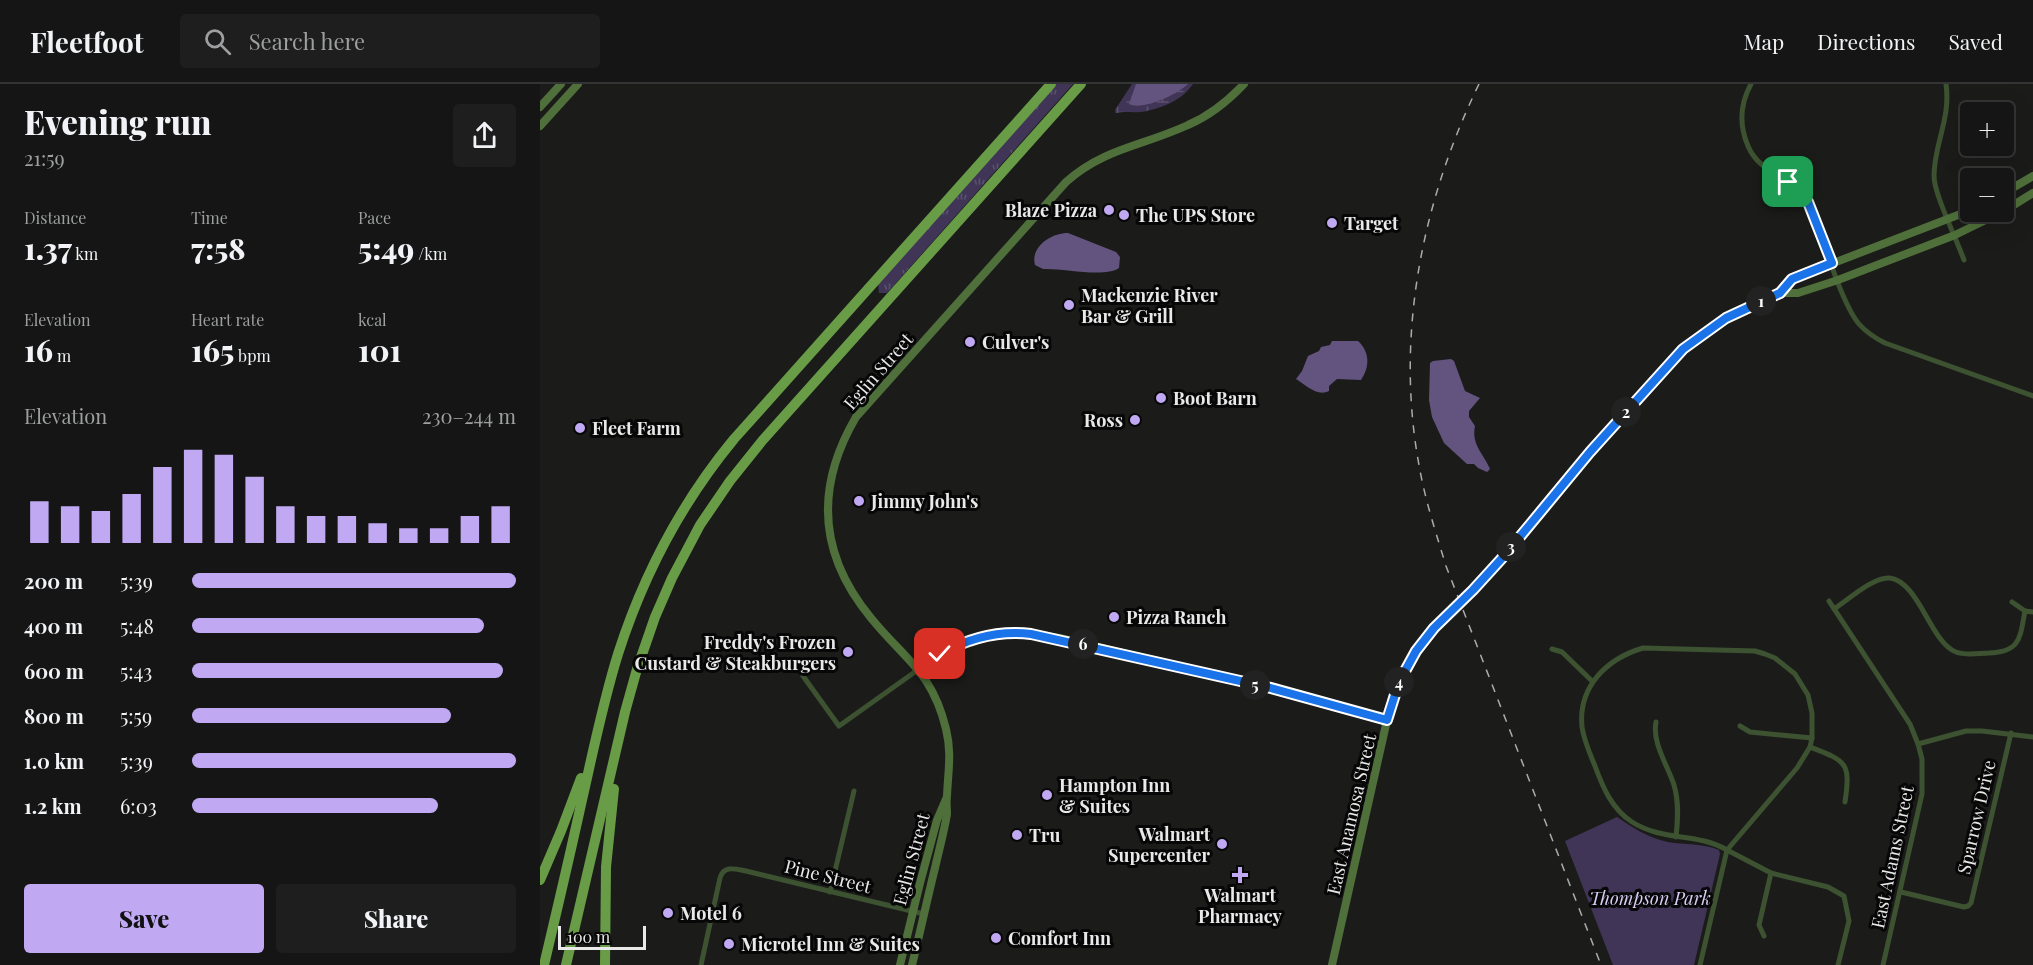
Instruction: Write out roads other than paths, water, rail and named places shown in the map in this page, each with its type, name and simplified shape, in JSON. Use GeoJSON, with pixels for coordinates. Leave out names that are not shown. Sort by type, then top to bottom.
{"type":"FeatureCollection","features":[{"type":"Feature","properties":{"kind":"highway"},"geometry":{"type":"LineString","coordinates":[[544,965],[603,709],[620,647],[642,591],[671,532],[704,478],[747,424],[1051,84]]}},
{"type":"Feature","properties":{"kind":"highway"},"geometry":{"type":"LineString","coordinates":[[566,965],[632,688],[648,635],[672,578],[700,525],[730,481],[777,424],[1081,84]]}},
{"type":"Feature","properties":{"kind":"highway"},"geometry":{"type":"LineString","coordinates":[[605,965],[608,835],[632,688]]}},
{"type":"Feature","properties":{"kind":"highway"},"geometry":{"type":"LineString","coordinates":[[540,880],[570,810],[603,709]]}},
{"type":"Feature","properties":{"kind":"street"},"geometry":{"type":"LineString","coordinates":[[540,107],[561,84]]}},
{"type":"Feature","properties":{"kind":"street"},"geometry":{"type":"LineString","coordinates":[[540,126],[578,84]]}},
{"type":"Feature","properties":{"kind":"street","name":"Eglin Street"},"geometry":{"type":"LineString","coordinates":[[912,965],[945,823],[950,765],[947,730],[938,701],[920,669],[871,618],[840,569],[828,524],[828,494],[840,445],[856,417],[1058,189],[1089,164],[1109,153],[1176,130],[1200,119],[1244,84]]}},
{"type":"Feature","properties":{"kind":"street"},"geometry":{"type":"LineString","coordinates":[[1751,84],[1744,99],[1741,118],[1747,144],[1763,166],[1788,182],[1808,202],[1848,305],[1858,323],[1885,343],[2033,396]]}},
{"type":"Feature","properties":{"kind":"street"},"geometry":{"type":"LineString","coordinates":[[1946,84],[1948,97],[1946,118],[1934,177],[1938,196],[1964,260]]}},
{"type":"Feature","properties":{"kind":"street"},"geometry":{"type":"LineString","coordinates":[[2014,187],[2033,176]]}},
{"type":"Feature","properties":{"kind":"street","name":"East Anamosa Street"},"geometry":{"type":"LineString","coordinates":[[2014,204],[2033,193]]}},
{"type":"Feature","properties":{"kind":"street","name":"East Anamosa Street"},"geometry":{"type":"LineString","coordinates":[[1332,965],[1387,720],[1399,682],[1416,651],[1434,628],[1504,556],[1590,452],[1683,349],[1726,318],[1780,293],[1792,279],[1960,214]]}},
{"type":"Feature","properties":{"kind":"street","name":"East Anamosa Street"},"geometry":{"type":"LineString","coordinates":[[1780,293],[1798,293],[1838,280],[1955,235],[1981,222]]}},
{"type":"Feature","properties":{"kind":"street"},"geometry":{"type":"LineString","coordinates":[[1834,609],[1877,580],[1888,578],[1896,580],[1909,590],[1946,645],[1962,654],[1995,653],[2009,650],[2016,645],[2019,639],[2025,611]]}},
{"type":"Feature","properties":{"kind":"street","name":"East Adams Street"},"geometry":{"type":"LineString","coordinates":[[1829,601],[1910,724],[1918,744],[1923,768],[1922,794],[1883,965]]}},
{"type":"Feature","properties":{"kind":"street"},"geometry":{"type":"LineString","coordinates":[[2012,602],[2025,611],[2033,612]]}},
{"type":"Feature","properties":{"kind":"street"},"geometry":{"type":"LineString","coordinates":[[802,676],[839,726],[940,654],[966,642],[992,634],[1021,633],[1081,644],[1239,681],[1387,720]]}},
{"type":"Feature","properties":{"kind":"street"},"geometry":{"type":"LineString","coordinates":[[1700,965],[1727,850],[1797,768],[1810,747],[1812,713],[1802,684],[1787,666],[1765,654],[1755,651],[1642,648],[1626,653],[1602,670],[1592,681],[1585,698],[1582,729],[1600,781],[1612,803],[1621,814],[1645,829],[1662,835],[1707,841],[1727,850],[1771,873],[1828,887],[1844,896],[1849,921],[1838,965]]}},
{"type":"Feature","properties":{"kind":"street"},"geometry":{"type":"LineString","coordinates":[[1552,649],[1562,652],[1592,681]]}},
{"type":"Feature","properties":{"kind":"street"},"geometry":{"type":"LineString","coordinates":[[1656,722],[1654,734],[1677,800],[1676,837]]}},
{"type":"Feature","properties":{"kind":"street"},"geometry":{"type":"LineString","coordinates":[[1740,726],[1750,732],[1812,738]]}},
{"type":"Feature","properties":{"kind":"street"},"geometry":{"type":"LineString","coordinates":[[1918,744],[1966,731],[2011,733],[2033,737]]}},
{"type":"Feature","properties":{"kind":"street","name":"Sparrow Drive"},"geometry":{"type":"LineString","coordinates":[[1901,892],[1968,906],[1971,903],[2011,733]]}},
{"type":"Feature","properties":{"kind":"street"},"geometry":{"type":"LineString","coordinates":[[1810,747],[1837,757],[1844,764],[1847,773],[1845,802]]}},
{"type":"Feature","properties":{"kind":"street"},"geometry":{"type":"LineString","coordinates":[[831,892],[854,791]]}},
{"type":"Feature","properties":{"kind":"street","name":"Eglin Street"},"geometry":{"type":"LineString","coordinates":[[900,965],[912,911],[937,820],[946,797]]}},
{"type":"Feature","properties":{"kind":"street","name":"Pine Street"},"geometry":{"type":"LineString","coordinates":[[701,965],[720,878],[725,870],[735,869],[924,914]]}},
{"type":"Feature","properties":{"kind":"street"},"geometry":{"type":"LineString","coordinates":[[1764,936],[1759,925],[1771,873]]}},
{"type":"Feature","properties":{"kind":"railway"},"geometry":{"type":"LineString","coordinates":[[1479,84],[1442,175],[1419,270],[1412,319],[1410,368],[1412,416],[1419,465],[1446,566],[1601,965]]}},
{"type":"Feature","properties":{"kind":"place","name":"Blaze Pizza"},"geometry":{"type":"Point","coordinates":[1109,210]}},
{"type":"Feature","properties":{"kind":"place","name":"The UPS Store"},"geometry":{"type":"Point","coordinates":[1124,215]}},
{"type":"Feature","properties":{"kind":"place","name":"Target"},"geometry":{"type":"Point","coordinates":[1332,223]}},
{"type":"Feature","properties":{"kind":"place","name":"Mackenzie River Bar & Grill"},"geometry":{"type":"Point","coordinates":[1069,305]}},
{"type":"Feature","properties":{"kind":"place","name":"Culver's"},"geometry":{"type":"Point","coordinates":[970,342]}},
{"type":"Feature","properties":{"kind":"place","name":"Boot Barn"},"geometry":{"type":"Point","coordinates":[1161,398]}},
{"type":"Feature","properties":{"kind":"place","name":"Ross"},"geometry":{"type":"Point","coordinates":[1135,420]}},
{"type":"Feature","properties":{"kind":"place","name":"Fleet Farm"},"geometry":{"type":"Point","coordinates":[580,428]}},
{"type":"Feature","properties":{"kind":"place","name":"Jimmy John's"},"geometry":{"type":"Point","coordinates":[859,501]}},
{"type":"Feature","properties":{"kind":"place","name":"Pizza Ranch"},"geometry":{"type":"Point","coordinates":[1114,617]}},
{"type":"Feature","properties":{"kind":"place","name":"Freddy's Frozen Custard & Steakburgers"},"geometry":{"type":"Point","coordinates":[848,652]}},
{"type":"Feature","properties":{"kind":"place","name":"Hampton Inn & Suites"},"geometry":{"type":"Point","coordinates":[1047,795]}},
{"type":"Feature","properties":{"kind":"place","name":"Tru"},"geometry":{"type":"Point","coordinates":[1017,835]}},
{"type":"Feature","properties":{"kind":"place","name":"Walmart Supercenter"},"geometry":{"type":"Point","coordinates":[1222,844]}},
{"type":"Feature","properties":{"kind":"place","name":"Walmart Pharmacy"},"geometry":{"type":"Point","coordinates":[1240,875]}},
{"type":"Feature","properties":{"kind":"place","name":"Motel 6"},"geometry":{"type":"Point","coordinates":[668,913]}},
{"type":"Feature","properties":{"kind":"place","name":"Comfort Inn"},"geometry":{"type":"Point","coordinates":[996,938]}},
{"type":"Feature","properties":{"kind":"place","name":"Microtel Inn & Suites"},"geometry":{"type":"Point","coordinates":[729,944]}},
{"type":"Feature","properties":{"kind":"park label","name":"Thompson Park"},"geometry":{"type":"Point","coordinates":[1650,898]}}]}
